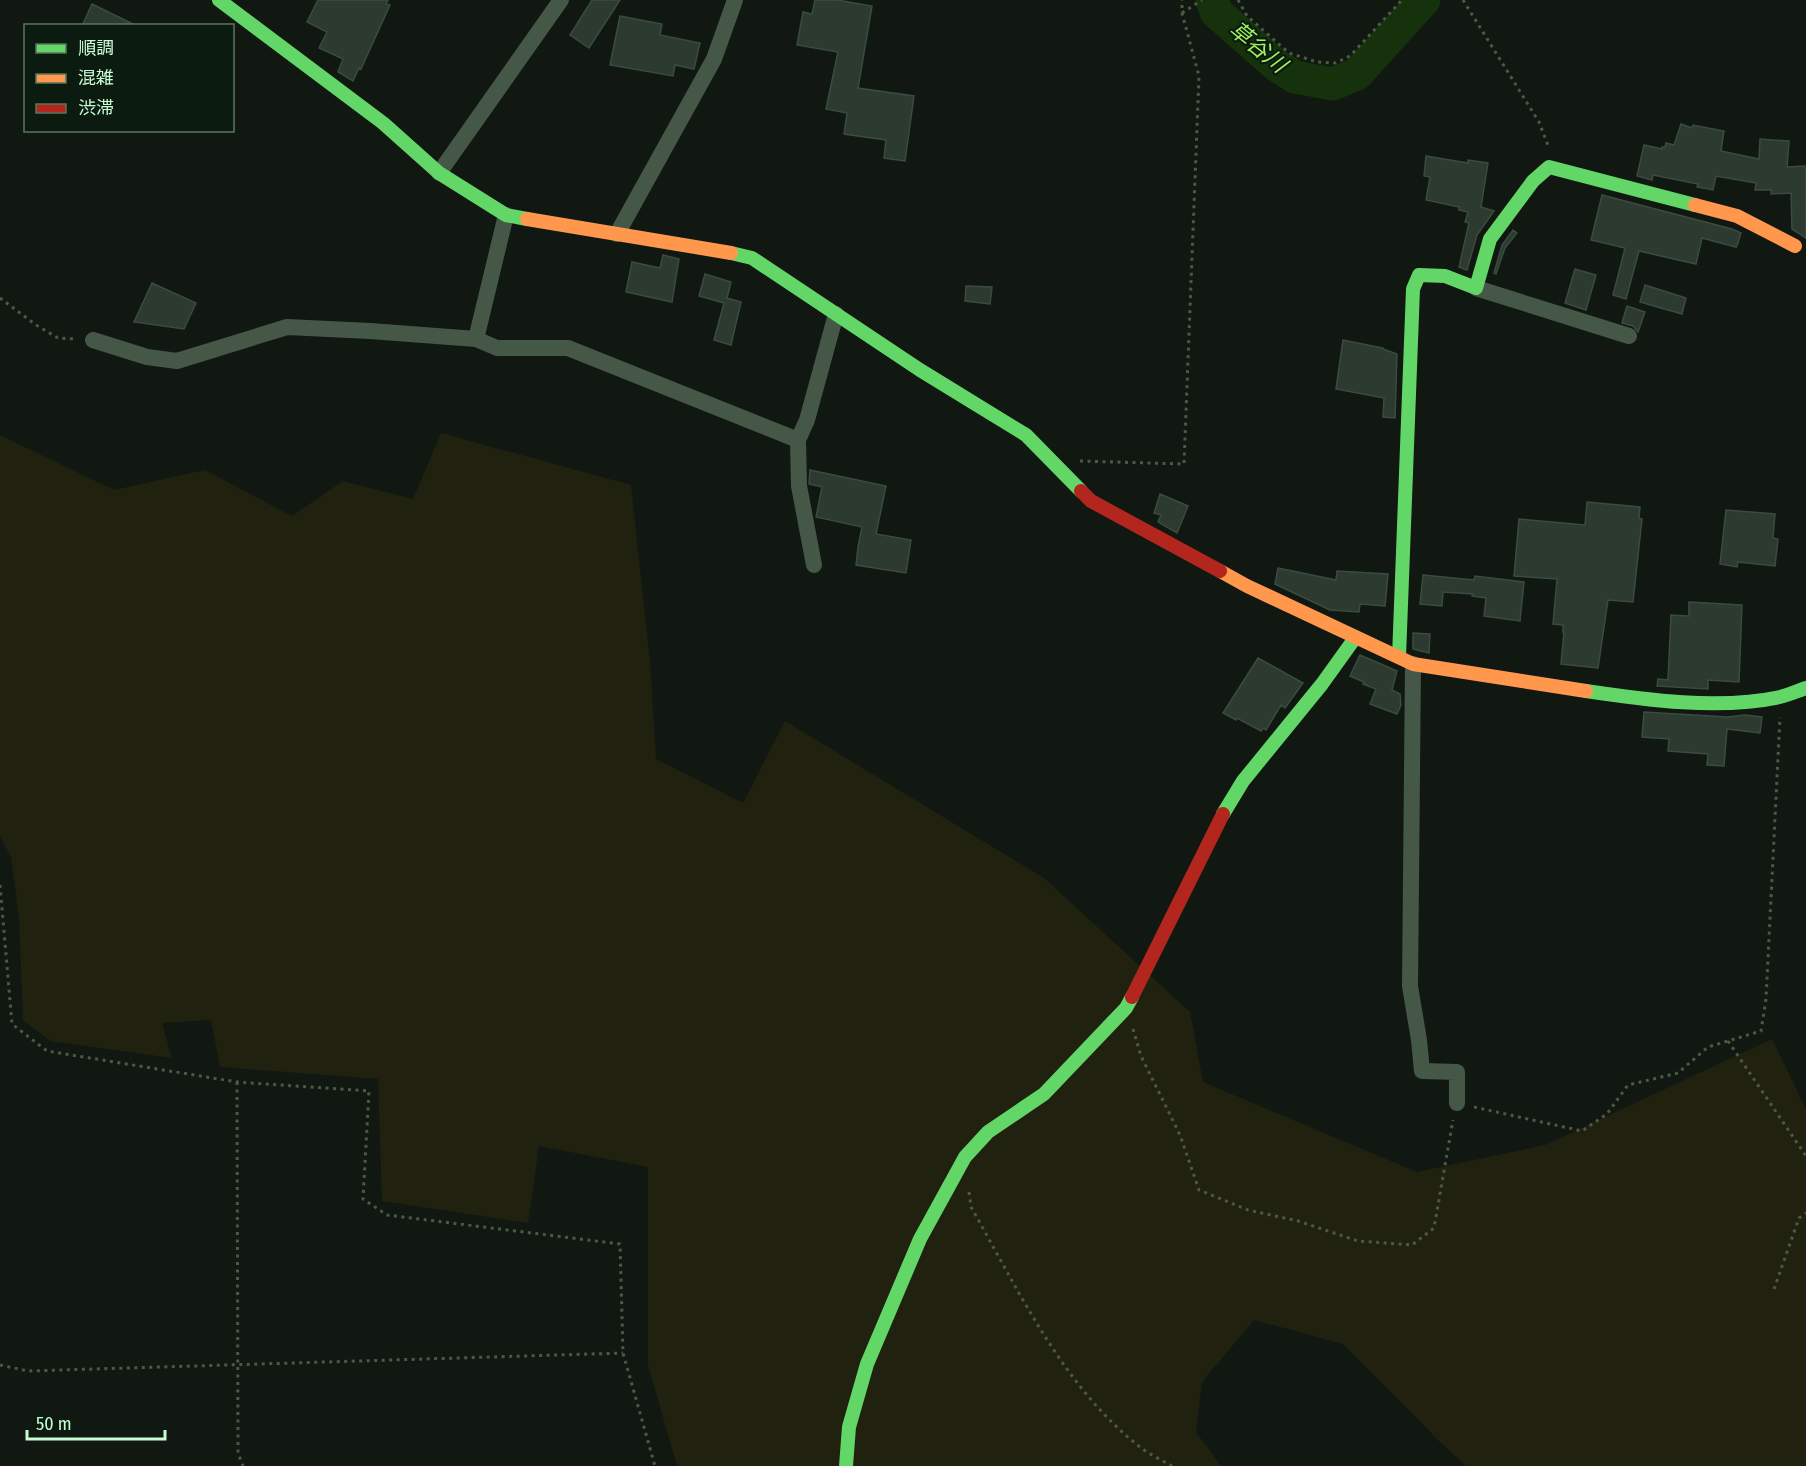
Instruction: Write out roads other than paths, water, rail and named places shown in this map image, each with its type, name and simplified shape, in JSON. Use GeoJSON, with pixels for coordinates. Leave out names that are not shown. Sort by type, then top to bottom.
{"type":"FeatureCollection","features":[{"type":"Feature","properties":{"kind":"street"},"geometry":{"type":"LineString","coordinates":[[219,0],[383,123],[439,173],[506,215],[752,258],[920,370],[1026,435],[1091,501],[1247,586],[1406,661],[1626,697],[1728,704],[1780,697],[1806,688]]}},
{"type":"Feature","properties":{"kind":"street"},"geometry":{"type":"LineString","coordinates":[[439,173],[561,0]]}},
{"type":"Feature","properties":{"kind":"street"},"geometry":{"type":"LineString","coordinates":[[617,234],[714,59],[735,0]]}},
{"type":"Feature","properties":{"kind":"street"},"geometry":{"type":"LineString","coordinates":[[1476,288],[1490,239],[1533,181],[1549,167],[1737,216],[1796,246]]}},
{"type":"Feature","properties":{"kind":"street"},"geometry":{"type":"LineString","coordinates":[[476,339],[506,215]]}},
{"type":"Feature","properties":{"kind":"street"},"geometry":{"type":"LineString","coordinates":[[1457,1103],[1457,1072],[1422,1071],[1410,986],[1406,661],[1413,289],[1419,275],[1445,276],[1629,336]]}},
{"type":"Feature","properties":{"kind":"street"},"geometry":{"type":"LineString","coordinates":[[814,565],[799,486],[798,440],[807,420],[836,314]]}},
{"type":"Feature","properties":{"kind":"street"},"geometry":{"type":"LineString","coordinates":[[93,340],[147,357],[177,361],[287,327],[476,339],[497,348],[568,348],[798,440]]}},
{"type":"Feature","properties":{"kind":"street"},"geometry":{"type":"LineString","coordinates":[[846,1466],[849,1427],[867,1364],[920,1239],[965,1157],[988,1132],[1044,1094],[1126,1008],[1218,823],[1243,781],[1322,684],[1355,638]]}},
{"type":"Feature","properties":{"kind":"waterway","name":"草谷川"},"geometry":{"type":"LineString","coordinates":[[1212,0],[1216,12],[1276,65],[1295,77],[1333,84],[1357,74],[1424,0]]}}]}
